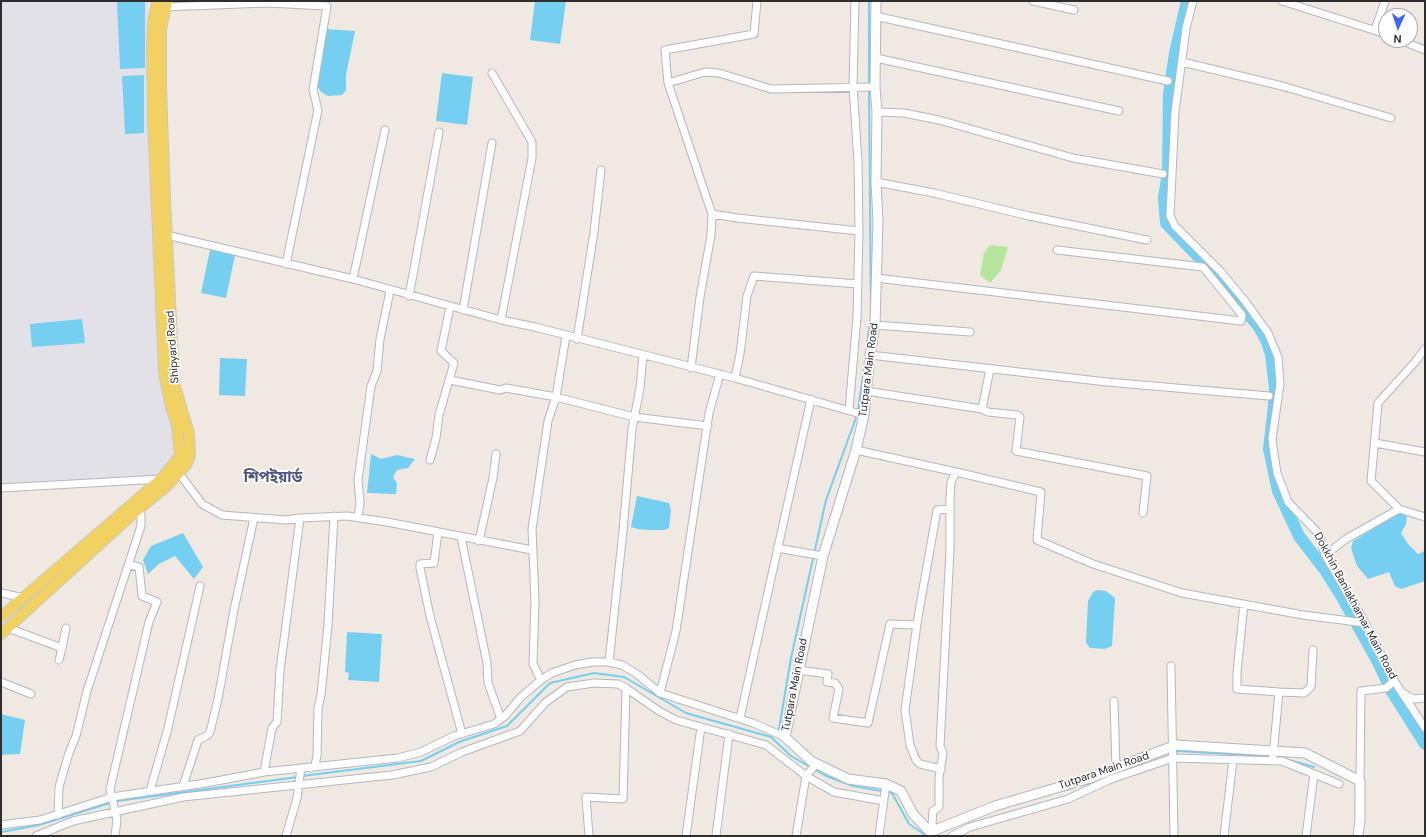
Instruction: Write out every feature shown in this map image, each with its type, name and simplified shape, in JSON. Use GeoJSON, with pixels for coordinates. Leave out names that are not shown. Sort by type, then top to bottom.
{"type":"FeatureCollection","features":[{"type":"Feature","properties":{"kind":"main road","name":"Shipyard Road"},"geometry":{"type":"LineString","coordinates":[[5,631],[136,511],[167,486],[186,465],[190,456],[190,444],[186,421],[174,383],[153,120],[152,47],[160,3]]}},
{"type":"Feature","properties":{"kind":"main road","name":"Shipyard Road"},"geometry":{"type":"LineString","coordinates":[[161,479],[180,456],[178,425],[171,407],[164,373],[162,234]]}},
{"type":"Feature","properties":{"kind":"main road"},"geometry":{"type":"LineString","coordinates":[[1,617],[161,479]]}},
{"type":"Feature","properties":{"kind":"street"},"geometry":{"type":"LineString","coordinates":[[691,368],[700,297],[711,235],[712,214],[668,83],[665,50],[754,34],[757,1]]}},
{"type":"Feature","properties":{"kind":"street"},"geometry":{"type":"LineString","coordinates":[[849,410],[857,317],[858,284],[858,161],[853,86],[855,1]]}},
{"type":"Feature","properties":{"kind":"street","name":"Tutpara Main Road"},"geometry":{"type":"LineString","coordinates":[[876,1],[875,87],[877,112],[876,182],[878,221],[876,325],[870,355],[864,415],[856,450],[816,555],[798,670],[785,737],[811,762],[812,769],[901,791],[913,814],[932,832],[995,806],[1090,778],[1116,768],[1173,752],[1273,755],[1305,753],[1360,781]]}},
{"type":"Feature","properties":{"kind":"street"},"geometry":{"type":"LineString","coordinates":[[1033,1],[1074,10]]}},
{"type":"Feature","properties":{"kind":"street","name":"Dokkhin Baniakhamar Main Road"},"geometry":{"type":"LineString","coordinates":[[1193,1],[1186,28],[1175,112],[1170,216],[1175,226],[1221,272],[1246,301],[1268,333],[1278,357],[1280,384],[1272,439],[1277,473],[1288,502],[1319,534],[1325,555],[1365,623],[1394,681],[1425,728]]}},
{"type":"Feature","properties":{"kind":"street"},"geometry":{"type":"LineString","coordinates":[[1282,1],[1376,30],[1385,1]]}},
{"type":"Feature","properties":{"kind":"street"},"geometry":{"type":"LineString","coordinates":[[160,3],[267,3],[327,6],[313,90],[318,110],[286,264]]}},
{"type":"Feature","properties":{"kind":"street"},"geometry":{"type":"LineString","coordinates":[[875,16],[1168,81]]}},
{"type":"Feature","properties":{"kind":"street"},"geometry":{"type":"LineString","coordinates":[[876,58],[1119,111]]}},
{"type":"Feature","properties":{"kind":"street"},"geometry":{"type":"LineString","coordinates":[[1182,62],[1282,86],[1391,118]]}},
{"type":"Feature","properties":{"kind":"street"},"geometry":{"type":"LineString","coordinates":[[668,83],[705,72],[720,73],[771,89],[853,86],[875,87]]}},
{"type":"Feature","properties":{"kind":"street"},"geometry":{"type":"LineString","coordinates":[[492,73],[532,142],[527,182],[501,320]]}},
{"type":"Feature","properties":{"kind":"street"},"geometry":{"type":"LineString","coordinates":[[877,112],[904,114],[938,120],[1073,158],[1163,174]]}},
{"type":"Feature","properties":{"kind":"street"},"geometry":{"type":"LineString","coordinates":[[353,279],[385,130]]}},
{"type":"Feature","properties":{"kind":"street"},"geometry":{"type":"LineString","coordinates":[[409,296],[439,132]]}},
{"type":"Feature","properties":{"kind":"street"},"geometry":{"type":"LineString","coordinates":[[463,310],[492,143]]}},
{"type":"Feature","properties":{"kind":"street"},"geometry":{"type":"LineString","coordinates":[[577,338],[594,232],[601,170]]}},
{"type":"Feature","properties":{"kind":"street"},"geometry":{"type":"LineString","coordinates":[[876,182],[934,193],[1029,216],[1147,240]]}},
{"type":"Feature","properties":{"kind":"street"},"geometry":{"type":"LineString","coordinates":[[712,214],[858,231]]}},
{"type":"Feature","properties":{"kind":"street"},"geometry":{"type":"LineString","coordinates":[[162,234],[353,279],[390,291],[450,307],[720,374],[864,415]]}},
{"type":"Feature","properties":{"kind":"street"},"geometry":{"type":"LineString","coordinates":[[876,278],[1241,321],[1242,315],[1203,268],[1057,250]]}},
{"type":"Feature","properties":{"kind":"street"},"geometry":{"type":"LineString","coordinates":[[735,378],[740,354],[747,296],[754,276],[858,284]]}},
{"type":"Feature","properties":{"kind":"street"},"geometry":{"type":"LineString","coordinates":[[358,518],[360,502],[358,480],[371,386],[377,371],[380,339],[390,291]]}},
{"type":"Feature","properties":{"kind":"street"},"geometry":{"type":"LineString","coordinates":[[430,460],[454,362],[441,351],[450,307]]}},
{"type":"Feature","properties":{"kind":"street"},"geometry":{"type":"LineString","coordinates":[[876,325],[970,332]]}},
{"type":"Feature","properties":{"kind":"street"},"geometry":{"type":"LineString","coordinates":[[541,680],[533,664],[535,601],[532,529],[548,421],[556,398],[566,336]]}},
{"type":"Feature","properties":{"kind":"street"},"geometry":{"type":"LineString","coordinates":[[1425,349],[1416,362],[1378,403],[1371,481],[1399,509],[1425,517]]}},
{"type":"Feature","properties":{"kind":"street"},"geometry":{"type":"LineString","coordinates":[[609,662],[634,417],[643,355]]}},
{"type":"Feature","properties":{"kind":"street"},"geometry":{"type":"LineString","coordinates":[[870,355],[1106,382],[1269,396]]}},
{"type":"Feature","properties":{"kind":"street"},"geometry":{"type":"LineString","coordinates":[[982,409],[990,369]]}},
{"type":"Feature","properties":{"kind":"street"},"geometry":{"type":"LineString","coordinates":[[660,692],[676,631],[709,413],[720,374]]}},
{"type":"Feature","properties":{"kind":"street"},"geometry":{"type":"LineString","coordinates":[[450,380],[500,390],[506,388],[556,398],[634,417],[708,426]]}},
{"type":"Feature","properties":{"kind":"street"},"geometry":{"type":"LineString","coordinates":[[866,391],[982,409],[988,412],[1017,415],[1020,417],[1016,451],[1148,476],[1142,513]]}},
{"type":"Feature","properties":{"kind":"street"},"geometry":{"type":"LineString","coordinates":[[740,718],[811,399]]}},
{"type":"Feature","properties":{"kind":"street"},"geometry":{"type":"LineString","coordinates":[[1375,443],[1425,452]]}},
{"type":"Feature","properties":{"kind":"street"},"geometry":{"type":"LineString","coordinates":[[856,450],[1041,492],[1037,540],[1093,564],[1182,593],[1303,615],[1365,623]]}},
{"type":"Feature","properties":{"kind":"street"},"geometry":{"type":"LineString","coordinates":[[479,540],[493,478],[496,454]]}},
{"type":"Feature","properties":{"kind":"street"},"geometry":{"type":"LineString","coordinates":[[932,832],[933,811],[939,807],[943,753],[940,746],[949,588],[951,482],[956,472]]}},
{"type":"Feature","properties":{"kind":"street"},"geometry":{"type":"LineString","coordinates":[[179,473],[202,504],[222,515],[286,520],[334,516],[358,518],[532,550]]}},
{"type":"Feature","properties":{"kind":"street"},"geometry":{"type":"LineString","coordinates":[[1,488],[161,479]]}},
{"type":"Feature","properties":{"kind":"street"},"geometry":{"type":"LineString","coordinates":[[941,769],[920,764],[916,760],[910,745],[906,710],[917,625],[937,510],[950,509]]}},
{"type":"Feature","properties":{"kind":"street"},"geometry":{"type":"LineString","coordinates":[[1325,555],[1346,539],[1399,509]]}},
{"type":"Feature","properties":{"kind":"street"},"geometry":{"type":"LineString","coordinates":[[58,815],[59,788],[69,753],[76,736],[87,691],[130,564],[141,526],[141,515],[136,511]]}},
{"type":"Feature","properties":{"kind":"street"},"geometry":{"type":"LineString","coordinates":[[36,836],[73,821],[115,811],[300,776],[315,765],[317,756],[318,708],[321,695],[328,625],[334,516]]}},
{"type":"Feature","properties":{"kind":"street"},"geometry":{"type":"LineString","coordinates":[[183,786],[198,740],[208,735],[210,732],[254,518]]}},
{"type":"Feature","properties":{"kind":"street"},"geometry":{"type":"LineString","coordinates":[[264,772],[272,728],[277,722],[280,670],[300,518]]}},
{"type":"Feature","properties":{"kind":"street"},"geometry":{"type":"LineString","coordinates":[[438,532],[434,562],[420,564],[430,616],[462,734]]}},
{"type":"Feature","properties":{"kind":"street"},"geometry":{"type":"LineString","coordinates":[[461,537],[487,663],[488,683],[501,719]]}},
{"type":"Feature","properties":{"kind":"street"},"geometry":{"type":"LineString","coordinates":[[777,548],[816,555]]}},
{"type":"Feature","properties":{"kind":"street"},"geometry":{"type":"LineString","coordinates":[[115,836],[117,820],[110,789],[149,622],[156,602],[142,596],[139,567],[130,564]]}},
{"type":"Feature","properties":{"kind":"street"},"geometry":{"type":"LineString","coordinates":[[150,791],[168,728],[200,586]]}},
{"type":"Feature","properties":{"kind":"street"},"geometry":{"type":"LineString","coordinates":[[1,593],[24,598]]}},
{"type":"Feature","properties":{"kind":"street"},"geometry":{"type":"LineString","coordinates":[[1244,604],[1237,672],[1238,690],[1304,693],[1311,687],[1313,650]]}},
{"type":"Feature","properties":{"kind":"street"},"geometry":{"type":"LineString","coordinates":[[798,670],[828,674],[827,682],[835,683],[839,688],[833,718],[868,723],[890,624],[917,625]]}},
{"type":"Feature","properties":{"kind":"street"},"geometry":{"type":"LineString","coordinates":[[59,660],[66,628]]}},
{"type":"Feature","properties":{"kind":"street"},"geometry":{"type":"LineString","coordinates":[[5,631],[62,648]]}},
{"type":"Feature","properties":{"kind":"street"},"geometry":{"type":"LineString","coordinates":[[311,768],[398,758],[421,752],[462,734],[494,724],[501,719],[521,697],[552,673],[575,665],[609,662],[622,665],[637,674],[660,692],[740,718],[785,737]]}},
{"type":"Feature","properties":{"kind":"street"},"geometry":{"type":"LineString","coordinates":[[1171,666],[1174,836]]}},
{"type":"Feature","properties":{"kind":"street"},"geometry":{"type":"LineString","coordinates":[[1358,836],[1360,820],[1361,691],[1386,688],[1394,681]]}},
{"type":"Feature","properties":{"kind":"street"},"geometry":{"type":"LineString","coordinates":[[1,682],[31,694]]}},
{"type":"Feature","properties":{"kind":"street"},"geometry":{"type":"LineString","coordinates":[[1,825],[40,820],[112,797],[264,772],[300,776],[392,775],[431,767],[462,752],[520,731],[546,702],[567,687],[594,683],[618,684],[659,711],[676,720],[766,745],[812,769],[834,792],[884,799]]}},
{"type":"Feature","properties":{"kind":"street"},"geometry":{"type":"LineString","coordinates":[[589,836],[586,797],[622,799],[626,688]]}},
{"type":"Feature","properties":{"kind":"street"},"geometry":{"type":"LineString","coordinates":[[1401,691],[1413,699],[1425,698]]}},
{"type":"Feature","properties":{"kind":"street"},"geometry":{"type":"LineString","coordinates":[[1273,755],[1279,692]]}},
{"type":"Feature","properties":{"kind":"street"},"geometry":{"type":"LineString","coordinates":[[1114,701],[1116,768]]}},
{"type":"Feature","properties":{"kind":"street"},"geometry":{"type":"LineString","coordinates":[[686,836],[701,727]]}},
{"type":"Feature","properties":{"kind":"street"},"geometry":{"type":"LineString","coordinates":[[716,836],[729,734]]}},
{"type":"Feature","properties":{"kind":"street"},"geometry":{"type":"LineString","coordinates":[[952,836],[970,828],[1068,799],[1173,752],[1232,760],[1273,755],[1282,761],[1339,784]]}},
{"type":"Feature","properties":{"kind":"street"},"geometry":{"type":"LineString","coordinates":[[1224,836],[1232,760]]}},
{"type":"Feature","properties":{"kind":"street"},"geometry":{"type":"LineString","coordinates":[[796,836],[812,769]]}},
{"type":"Feature","properties":{"kind":"street"},"geometry":{"type":"LineString","coordinates":[[1306,836],[1314,774]]}},
{"type":"Feature","properties":{"kind":"street"},"geometry":{"type":"LineString","coordinates":[[286,836],[300,776]]}},
{"type":"Feature","properties":{"kind":"street"},"geometry":{"type":"LineString","coordinates":[[879,836],[885,786]]}},
{"type":"Feature","properties":{"kind":"street"},"geometry":{"type":"LineString","coordinates":[[58,827],[59,836]]}},
{"type":"Feature","properties":{"kind":"shaded area"},"geometry":{"type":"Polygon","coordinates":[[[1,1],[148,1],[149,96],[177,455],[161,475],[1,486],[1,1]]]}},
{"type":"Feature","properties":{"kind":"green space"},"geometry":{"type":"Polygon","coordinates":[[[990,245],[1008,247],[1001,270],[990,283],[980,275],[984,253],[990,245]]]}},
{"type":"Feature","properties":{"kind":"water"},"geometry":{"type":"Polygon","coordinates":[[[117,1],[145,1],[145,68],[120,69],[117,1]]]}},
{"type":"Feature","properties":{"kind":"water"},"geometry":{"type":"Polygon","coordinates":[[[535,1],[566,1],[560,44],[530,40],[535,1]]]}},
{"type":"Feature","properties":{"kind":"water"},"geometry":{"type":"Polygon","coordinates":[[[326,29],[355,31],[346,75],[346,90],[342,95],[328,96],[321,92],[317,86],[326,29]]]}},
{"type":"Feature","properties":{"kind":"water"},"geometry":{"type":"Polygon","coordinates":[[[442,73],[473,77],[467,125],[436,121],[442,73]]]}},
{"type":"Feature","properties":{"kind":"water"},"geometry":{"type":"Polygon","coordinates":[[[144,75],[144,133],[125,134],[122,76],[144,75]]]}},
{"type":"Feature","properties":{"kind":"water"},"geometry":{"type":"Polygon","coordinates":[[[210,250],[235,255],[226,298],[201,293],[210,250]]]}},
{"type":"Feature","properties":{"kind":"water"},"geometry":{"type":"Polygon","coordinates":[[[82,319],[85,343],[32,347],[30,324],[82,319]]]}},
{"type":"Feature","properties":{"kind":"water"},"geometry":{"type":"Polygon","coordinates":[[[220,358],[247,359],[245,396],[219,395],[220,358]]]}},
{"type":"Feature","properties":{"kind":"water"},"geometry":{"type":"Polygon","coordinates":[[[371,454],[381,459],[397,455],[415,459],[408,468],[397,470],[393,477],[397,483],[396,494],[367,493],[371,454]]]}},
{"type":"Feature","properties":{"kind":"water"},"geometry":{"type":"Polygon","coordinates":[[[637,496],[669,503],[671,510],[669,528],[665,530],[649,530],[631,527],[637,496]]]}},
{"type":"Feature","properties":{"kind":"water"},"geometry":{"type":"Polygon","coordinates":[[[1399,513],[1407,516],[1406,524],[1401,533],[1408,544],[1418,554],[1425,551],[1425,581],[1401,589],[1395,586],[1389,572],[1368,579],[1357,566],[1351,548],[1353,541],[1399,513]]]}},
{"type":"Feature","properties":{"kind":"water"},"geometry":{"type":"Polygon","coordinates":[[[183,533],[203,567],[194,579],[175,556],[159,564],[148,574],[143,560],[151,546],[183,533]]]}},
{"type":"Feature","properties":{"kind":"water"},"geometry":{"type":"Polygon","coordinates":[[[1097,590],[1106,591],[1115,598],[1112,646],[1105,649],[1090,648],[1086,643],[1088,601],[1093,592],[1097,590]]]}},
{"type":"Feature","properties":{"kind":"water"},"geometry":{"type":"Polygon","coordinates":[[[347,632],[382,634],[379,682],[348,680],[349,673],[345,672],[347,632]]]}},
{"type":"Feature","properties":{"kind":"water"},"geometry":{"type":"Polygon","coordinates":[[[1,714],[25,720],[20,754],[1,755],[1,714]]]}},
{"type":"Feature","properties":{"kind":"waterway"},"geometry":{"type":"LineString","coordinates":[[869,1],[869,85]]}},
{"type":"Feature","properties":{"kind":"waterway"},"geometry":{"type":"LineString","coordinates":[[1187,1],[1175,53],[1169,94],[1168,172],[1164,198],[1166,223],[1216,275],[1259,327],[1267,342],[1271,354],[1275,388],[1269,449],[1278,491],[1299,536],[1325,570],[1342,597],[1378,662],[1391,690],[1425,744]]}},
{"type":"Feature","properties":{"kind":"waterway"},"geometry":{"type":"LineString","coordinates":[[867,343],[871,317],[869,90]]}},
{"type":"Feature","properties":{"kind":"waterway"},"geometry":{"type":"LineString","coordinates":[[858,410],[864,369]]}},
{"type":"Feature","properties":{"kind":"waterway"},"geometry":{"type":"LineString","coordinates":[[779,729],[791,658],[826,500],[857,415]]}},
{"type":"Feature","properties":{"kind":"waterway"},"geometry":{"type":"LineString","coordinates":[[302,776],[421,761],[459,742],[507,726],[550,683],[594,673],[624,677],[686,713],[771,737],[791,756],[826,776],[853,786],[882,791]]}},
{"type":"Feature","properties":{"kind":"waterway"},"geometry":{"type":"LineString","coordinates":[[1175,751],[1270,756]]}},
{"type":"Feature","properties":{"kind":"waterway"},"geometry":{"type":"LineString","coordinates":[[1275,756],[1314,767]]}},
{"type":"Feature","properties":{"kind":"waterway"},"geometry":{"type":"LineString","coordinates":[[1113,775],[1146,761]]}},
{"type":"Feature","properties":{"kind":"waterway"},"geometry":{"type":"LineString","coordinates":[[117,801],[298,777]]}},
{"type":"Feature","properties":{"kind":"waterway"},"geometry":{"type":"LineString","coordinates":[[1054,793],[1104,779]]}},
{"type":"Feature","properties":{"kind":"waterway"},"geometry":{"type":"LineString","coordinates":[[887,792],[892,793],[909,824],[927,836]]}},
{"type":"Feature","properties":{"kind":"waterway"},"geometry":{"type":"LineString","coordinates":[[1,832],[39,825],[110,803]]}},
{"type":"Feature","properties":{"kind":"district","name":"শিপইয়ার্ড"},"geometry":{"type":"Point","coordinates":[273,478]}}]}
